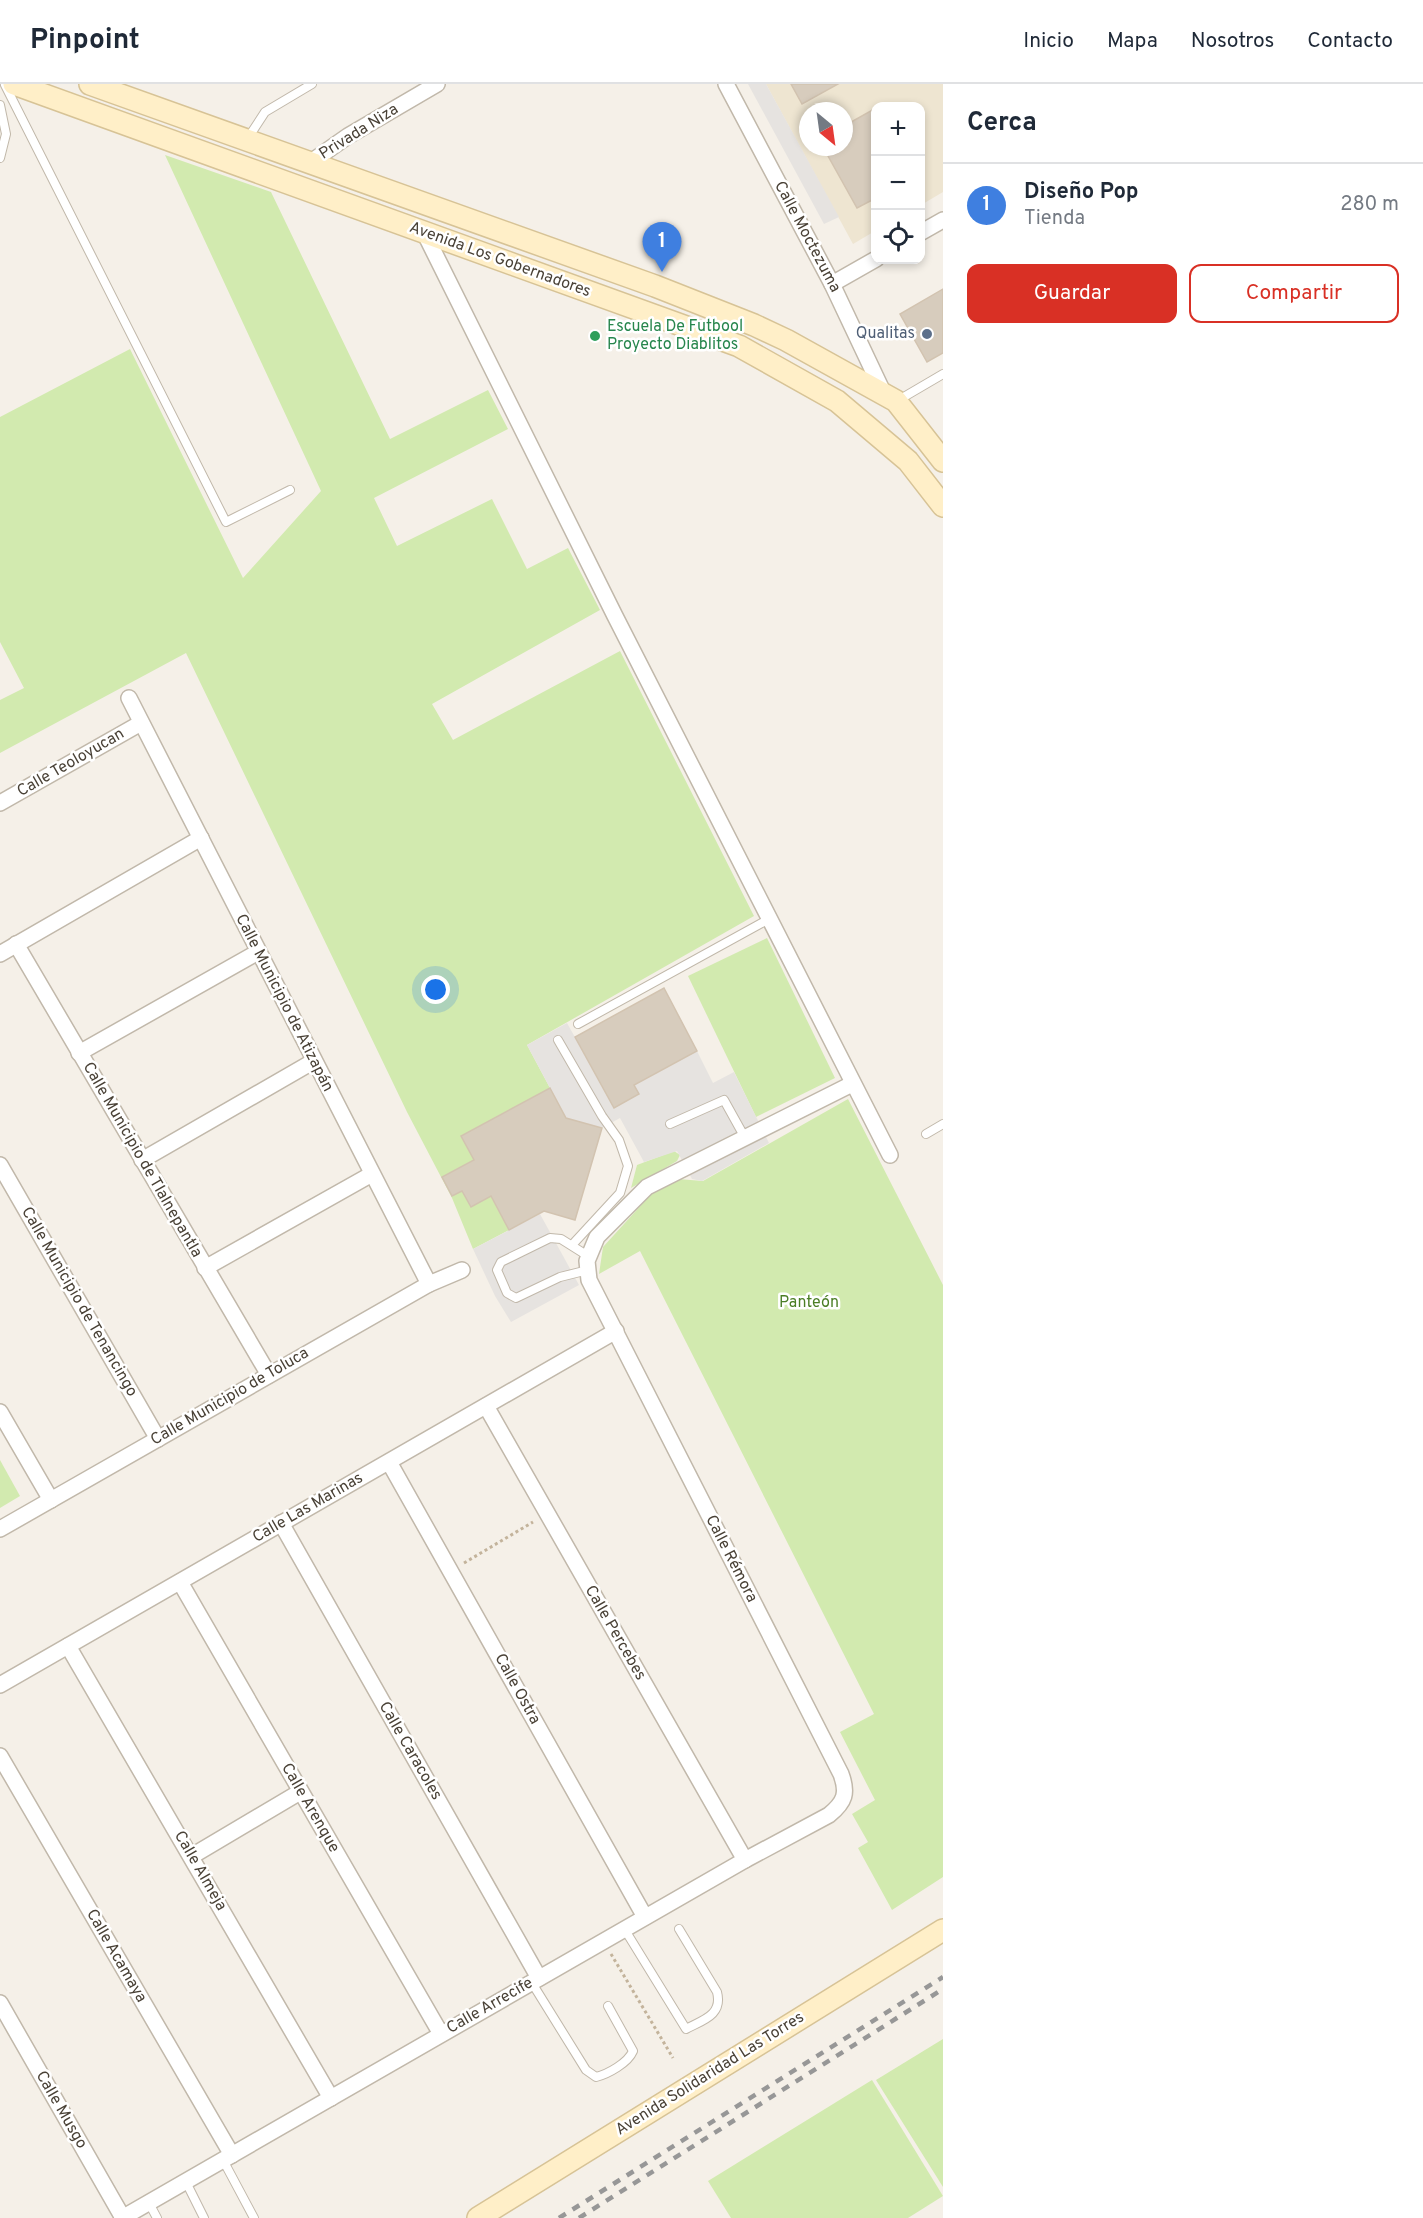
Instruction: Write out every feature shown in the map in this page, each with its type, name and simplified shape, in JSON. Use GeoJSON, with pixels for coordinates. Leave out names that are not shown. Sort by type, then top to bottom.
{"type":"FeatureCollection","features":[{"type":"Feature","properties":{"kind":"street","name":"Avenida Los Gobernadores"},"geometry":{"type":"LineString","coordinates":[[14,84],[739,346],[837,401],[908,461],[943,506]]}},
{"type":"Feature","properties":{"kind":"street","name":"Avenida Los Gobernadores"},"geometry":{"type":"LineString","coordinates":[[90,84],[655,286],[754,325],[889,397],[943,461]]}},
{"type":"Feature","properties":{"kind":"street","name":"Privada Niza"},"geometry":{"type":"LineString","coordinates":[[311,162],[348,136],[437,84]]}},
{"type":"Feature","properties":{"kind":"street","name":"Calle Moctezuma"},"geometry":{"type":"LineString","coordinates":[[726,84],[889,397]]}},
{"type":"Feature","properties":{"kind":"street"},"geometry":{"type":"LineString","coordinates":[[240,166],[247,140]]}},
{"type":"Feature","properties":{"kind":"street"},"geometry":{"type":"LineString","coordinates":[[925,231],[943,220]]}},
{"type":"Feature","properties":{"kind":"street"},"geometry":{"type":"LineString","coordinates":[[424,232],[852,1084],[890,1155]]}},
{"type":"Feature","properties":{"kind":"street"},"geometry":{"type":"LineString","coordinates":[[832,284],[871,262]]}},
{"type":"Feature","properties":{"kind":"street","name":"Calle Municipio de Atizapán"},"geometry":{"type":"LineString","coordinates":[[129,698],[429,1284]]}},
{"type":"Feature","properties":{"kind":"street","name":"Calle Teoloyucan"},"geometry":{"type":"LineString","coordinates":[[0,803],[141,723]]}},
{"type":"Feature","properties":{"kind":"street"},"geometry":{"type":"LineString","coordinates":[[0,954],[201,838]]}},
{"type":"Feature","properties":{"kind":"street","name":"Calle Municipio de Tlalnepantla"},"geometry":{"type":"LineString","coordinates":[[16,944],[269,1375]]}},
{"type":"Feature","properties":{"kind":"street"},"geometry":{"type":"LineString","coordinates":[[80,1053],[258,952]]}},
{"type":"Feature","properties":{"kind":"street"},"geometry":{"type":"LineString","coordinates":[[142,1160],[314,1061]]}},
{"type":"Feature","properties":{"kind":"street"},"geometry":{"type":"LineString","coordinates":[[588,1263],[597,1237],[647,1187],[744,1136],[852,1084]]}},
{"type":"Feature","properties":{"kind":"street","name":"Calle Municipio de Tenancingo"},"geometry":{"type":"LineString","coordinates":[[0,1165],[158,1439]]}},
{"type":"Feature","properties":{"kind":"street"},"geometry":{"type":"LineString","coordinates":[[205,1268],[372,1174]]}},
{"type":"Feature","properties":{"kind":"street","name":"Calle Rémora"},"geometry":{"type":"LineString","coordinates":[[588,1263],[589,1280],[845,1786]]}},
{"type":"Feature","properties":{"kind":"street","name":"Calle Municipio de Toluca"},"geometry":{"type":"LineString","coordinates":[[0,1529],[429,1284],[462,1270]]}},
{"type":"Feature","properties":{"kind":"street","name":"Calle Las Marinas"},"geometry":{"type":"LineString","coordinates":[[0,1685],[616,1331]]}},
{"type":"Feature","properties":{"kind":"street","name":"Calle Percebes"},"geometry":{"type":"LineString","coordinates":[[486,1406],[745,1860]]}},
{"type":"Feature","properties":{"kind":"street"},"geometry":{"type":"LineString","coordinates":[[0,1412],[51,1500]]}},
{"type":"Feature","properties":{"kind":"street","name":"Calle Ostra"},"geometry":{"type":"LineString","coordinates":[[389,1462],[645,1917]]}},
{"type":"Feature","properties":{"kind":"street","name":"Calle Caracoles"},"geometry":{"type":"LineString","coordinates":[[281,1524],[536,1980]]}},
{"type":"Feature","properties":{"kind":"street","name":"Calle Arenque"},"geometry":{"type":"LineString","coordinates":[[180,1582],[441,2034]]}},
{"type":"Feature","properties":{"kind":"street","name":"Calle Almeja"},"geometry":{"type":"LineString","coordinates":[[68,1646],[331,2098]]}},
{"type":"Feature","properties":{"kind":"street","name":"Calle Acamaya"},"geometry":{"type":"LineString","coordinates":[[0,1756],[227,2157]]}},
{"type":"Feature","properties":{"kind":"street","name":"Calle Arrecife"},"geometry":{"type":"LineString","coordinates":[[122,2218],[645,1917],[829,1815],[841,1806],[845,1797],[845,1786]]}},
{"type":"Feature","properties":{"kind":"street"},"geometry":{"type":"LineString","coordinates":[[192,1856],[300,1792]]}},
{"type":"Feature","properties":{"kind":"street","name":"Avenida Solidaridad Las Torres"},"geometry":{"type":"LineString","coordinates":[[478,2218],[943,1930]]}},
{"type":"Feature","properties":{"kind":"street","name":"Calle Musgo"},"geometry":{"type":"LineString","coordinates":[[0,2003],[122,2218]]}},
{"type":"Feature","properties":{"kind":"lane"},"geometry":{"type":"LineString","coordinates":[[4,84],[226,522],[290,490]]}},
{"type":"Feature","properties":{"kind":"lane"},"geometry":{"type":"LineString","coordinates":[[247,140],[265,112],[312,84]]}},
{"type":"Feature","properties":{"kind":"lane"},"geometry":{"type":"LineString","coordinates":[[0,105],[6,134],[0,158]]}},
{"type":"Feature","properties":{"kind":"lane"},"geometry":{"type":"LineString","coordinates":[[889,397],[943,374]]}},
{"type":"Feature","properties":{"kind":"lane"},"geometry":{"type":"LineString","coordinates":[[578,1024],[769,919]]}},
{"type":"Feature","properties":{"kind":"lane"},"geometry":{"type":"LineString","coordinates":[[558,1040],[602,1116],[619,1140],[628,1166],[620,1193],[572,1245]]}},
{"type":"Feature","properties":{"kind":"lane"},"geometry":{"type":"LineString","coordinates":[[670,1124],[713,1102],[724,1100],[744,1136]]}},
{"type":"Feature","properties":{"kind":"lane"},"geometry":{"type":"LineString","coordinates":[[926,1134],[943,1124]]}},
{"type":"Feature","properties":{"kind":"lane"},"geometry":{"type":"LineString","coordinates":[[550,1238],[561,1239],[572,1245],[588,1263],[521,1297],[507,1293],[497,1270],[501,1262],[550,1238]]}},
{"type":"Feature","properties":{"kind":"lane"},"geometry":{"type":"LineString","coordinates":[[625,1930],[686,2029],[715,2014],[720,2002],[717,1992],[680,1929]]}},
{"type":"Feature","properties":{"kind":"lane"},"geometry":{"type":"LineString","coordinates":[[536,1980],[586,2070],[596,2077],[631,2057],[633,2051],[608,2006]]}},
{"type":"Feature","properties":{"kind":"lane"},"geometry":{"type":"LineString","coordinates":[[227,2157],[254,2218]]}},
{"type":"Feature","properties":{"kind":"lane"},"geometry":{"type":"LineString","coordinates":[[186,2182],[204,2218]]}},
{"type":"Feature","properties":{"kind":"lane"},"geometry":{"type":"LineString","coordinates":[[149,2203],[157,2218]]}},
{"type":"Feature","properties":{"kind":"path"},"geometry":{"type":"LineString","coordinates":[[450,1571],[548,1514]]}},
{"type":"Feature","properties":{"kind":"path"},"geometry":{"type":"LineString","coordinates":[[604,1942],[673,2058]]}},
{"type":"Feature","properties":{"kind":"shaded area"},"geometry":{"type":"Polygon","coordinates":[[[748,84],[766,84],[799,144],[799,156],[806,156],[839,217],[824,224],[748,84]]]}},
{"type":"Feature","properties":{"kind":"shaded area"},"geometry":{"type":"Polygon","coordinates":[[[766,84],[943,84],[943,192],[925,203],[925,102],[871,102],[871,233],[853,244],[805,156],[853,156],[853,102],[799,102],[799,145],[766,84]]]}},
{"type":"Feature","properties":{"kind":"shaded area"},"geometry":{"type":"Polygon","coordinates":[[[567,1023],[614,1107],[634,1085],[697,1051],[713,1083],[734,1072],[769,1143],[702,1181],[692,1179],[677,1151],[644,1162],[620,1118],[602,1128],[566,1118],[527,1045],[567,1023]]]}},
{"type":"Feature","properties":{"kind":"shaded area"},"geometry":{"type":"Polygon","coordinates":[[[540,1214],[579,1285],[511,1322],[495,1296],[473,1249],[540,1214]]]}},
{"type":"Feature","properties":{"kind":"green space"},"geometry":{"type":"Polygon","coordinates":[[[165,155],[271,192],[390,439],[488,390],[508,429],[374,498],[397,546],[492,499],[527,569],[568,548],[600,610],[432,704],[453,740],[620,651],[754,916],[527,1045],[550,1088],[462,1136],[474,1160],[442,1177],[452,1196],[462,1191],[491,1196],[509,1230],[473,1249],[452,1198],[407,1112],[186,653],[0,753],[0,700],[24,688],[0,642],[0,417],[130,349],[243,578],[321,491],[165,155]]]}},
{"type":"Feature","properties":{"kind":"green space"},"geometry":{"type":"Polygon","coordinates":[[[767,938],[835,1078],[756,1117],[688,976],[767,938]]]}},
{"type":"Feature","properties":{"kind":"green space","name":"Panteón"},"geometry":{"type":"Polygon","coordinates":[[[848,1099],[943,1285],[943,1877],[892,1910],[858,1848],[868,1842],[852,1814],[875,1800],[840,1732],[874,1714],[640,1251],[599,1274],[603,1247],[654,1191],[678,1179],[703,1181],[848,1099]]]}},
{"type":"Feature","properties":{"kind":"green space"},"geometry":{"type":"Polygon","coordinates":[[[674,1151],[680,1155],[677,1161],[631,1188],[637,1165],[674,1151]]]}},
{"type":"Feature","properties":{"kind":"green space"},"geometry":{"type":"Polygon","coordinates":[[[0,1460],[20,1496],[0,1508],[0,1460]]]}},
{"type":"Feature","properties":{"kind":"green space"},"geometry":{"type":"Polygon","coordinates":[[[943,2039],[943,2187],[876,2080],[943,2039]]]}},
{"type":"Feature","properties":{"kind":"green space"},"geometry":{"type":"Polygon","coordinates":[[[872,2080],[943,2196],[908,2218],[731,2218],[708,2181],[872,2080]]]}},
{"type":"Feature","properties":{"kind":"building"},"geometry":{"type":"Polygon","coordinates":[[[791,84],[838,84],[806,102],[801,102],[791,84]]]}},
{"type":"Feature","properties":{"kind":"building"},"geometry":{"type":"Polygon","coordinates":[[[871,111],[871,201],[857,208],[828,156],[853,156],[853,121],[871,111]]]}},
{"type":"Feature","properties":{"kind":"building","name":"Qualitas"},"geometry":{"type":"Polygon","coordinates":[[[943,289],[943,353],[927,362],[900,314],[943,289]]]}},
{"type":"Feature","properties":{"kind":"building"},"geometry":{"type":"Polygon","coordinates":[[[664,988],[697,1051],[634,1085],[639,1094],[614,1108],[575,1037],[664,988]]]}},
{"type":"Feature","properties":{"kind":"building"},"geometry":{"type":"Polygon","coordinates":[[[550,1088],[566,1118],[602,1128],[575,1220],[544,1211],[509,1230],[491,1196],[471,1207],[462,1191],[452,1196],[442,1177],[474,1160],[461,1136],[550,1088]]]}},
{"type":"Feature","properties":{"kind":"railway"},"geometry":{"type":"LineString","coordinates":[[559,2218],[943,1977]]}},
{"type":"Feature","properties":{"kind":"railway"},"geometry":{"type":"LineString","coordinates":[[579,2218],[943,1989]]}},
{"type":"Feature","properties":{"kind":"place","name":"Diseño Pop"},"geometry":{"type":"Point","coordinates":[662,272]}},
{"type":"Feature","properties":{"kind":"place","name":"Qualitas"},"geometry":{"type":"Point","coordinates":[927,334]}},
{"type":"Feature","properties":{"kind":"place","name":"Escuela De Futbool Proyecto Diablitos"},"geometry":{"type":"Point","coordinates":[595,336]}}]}
